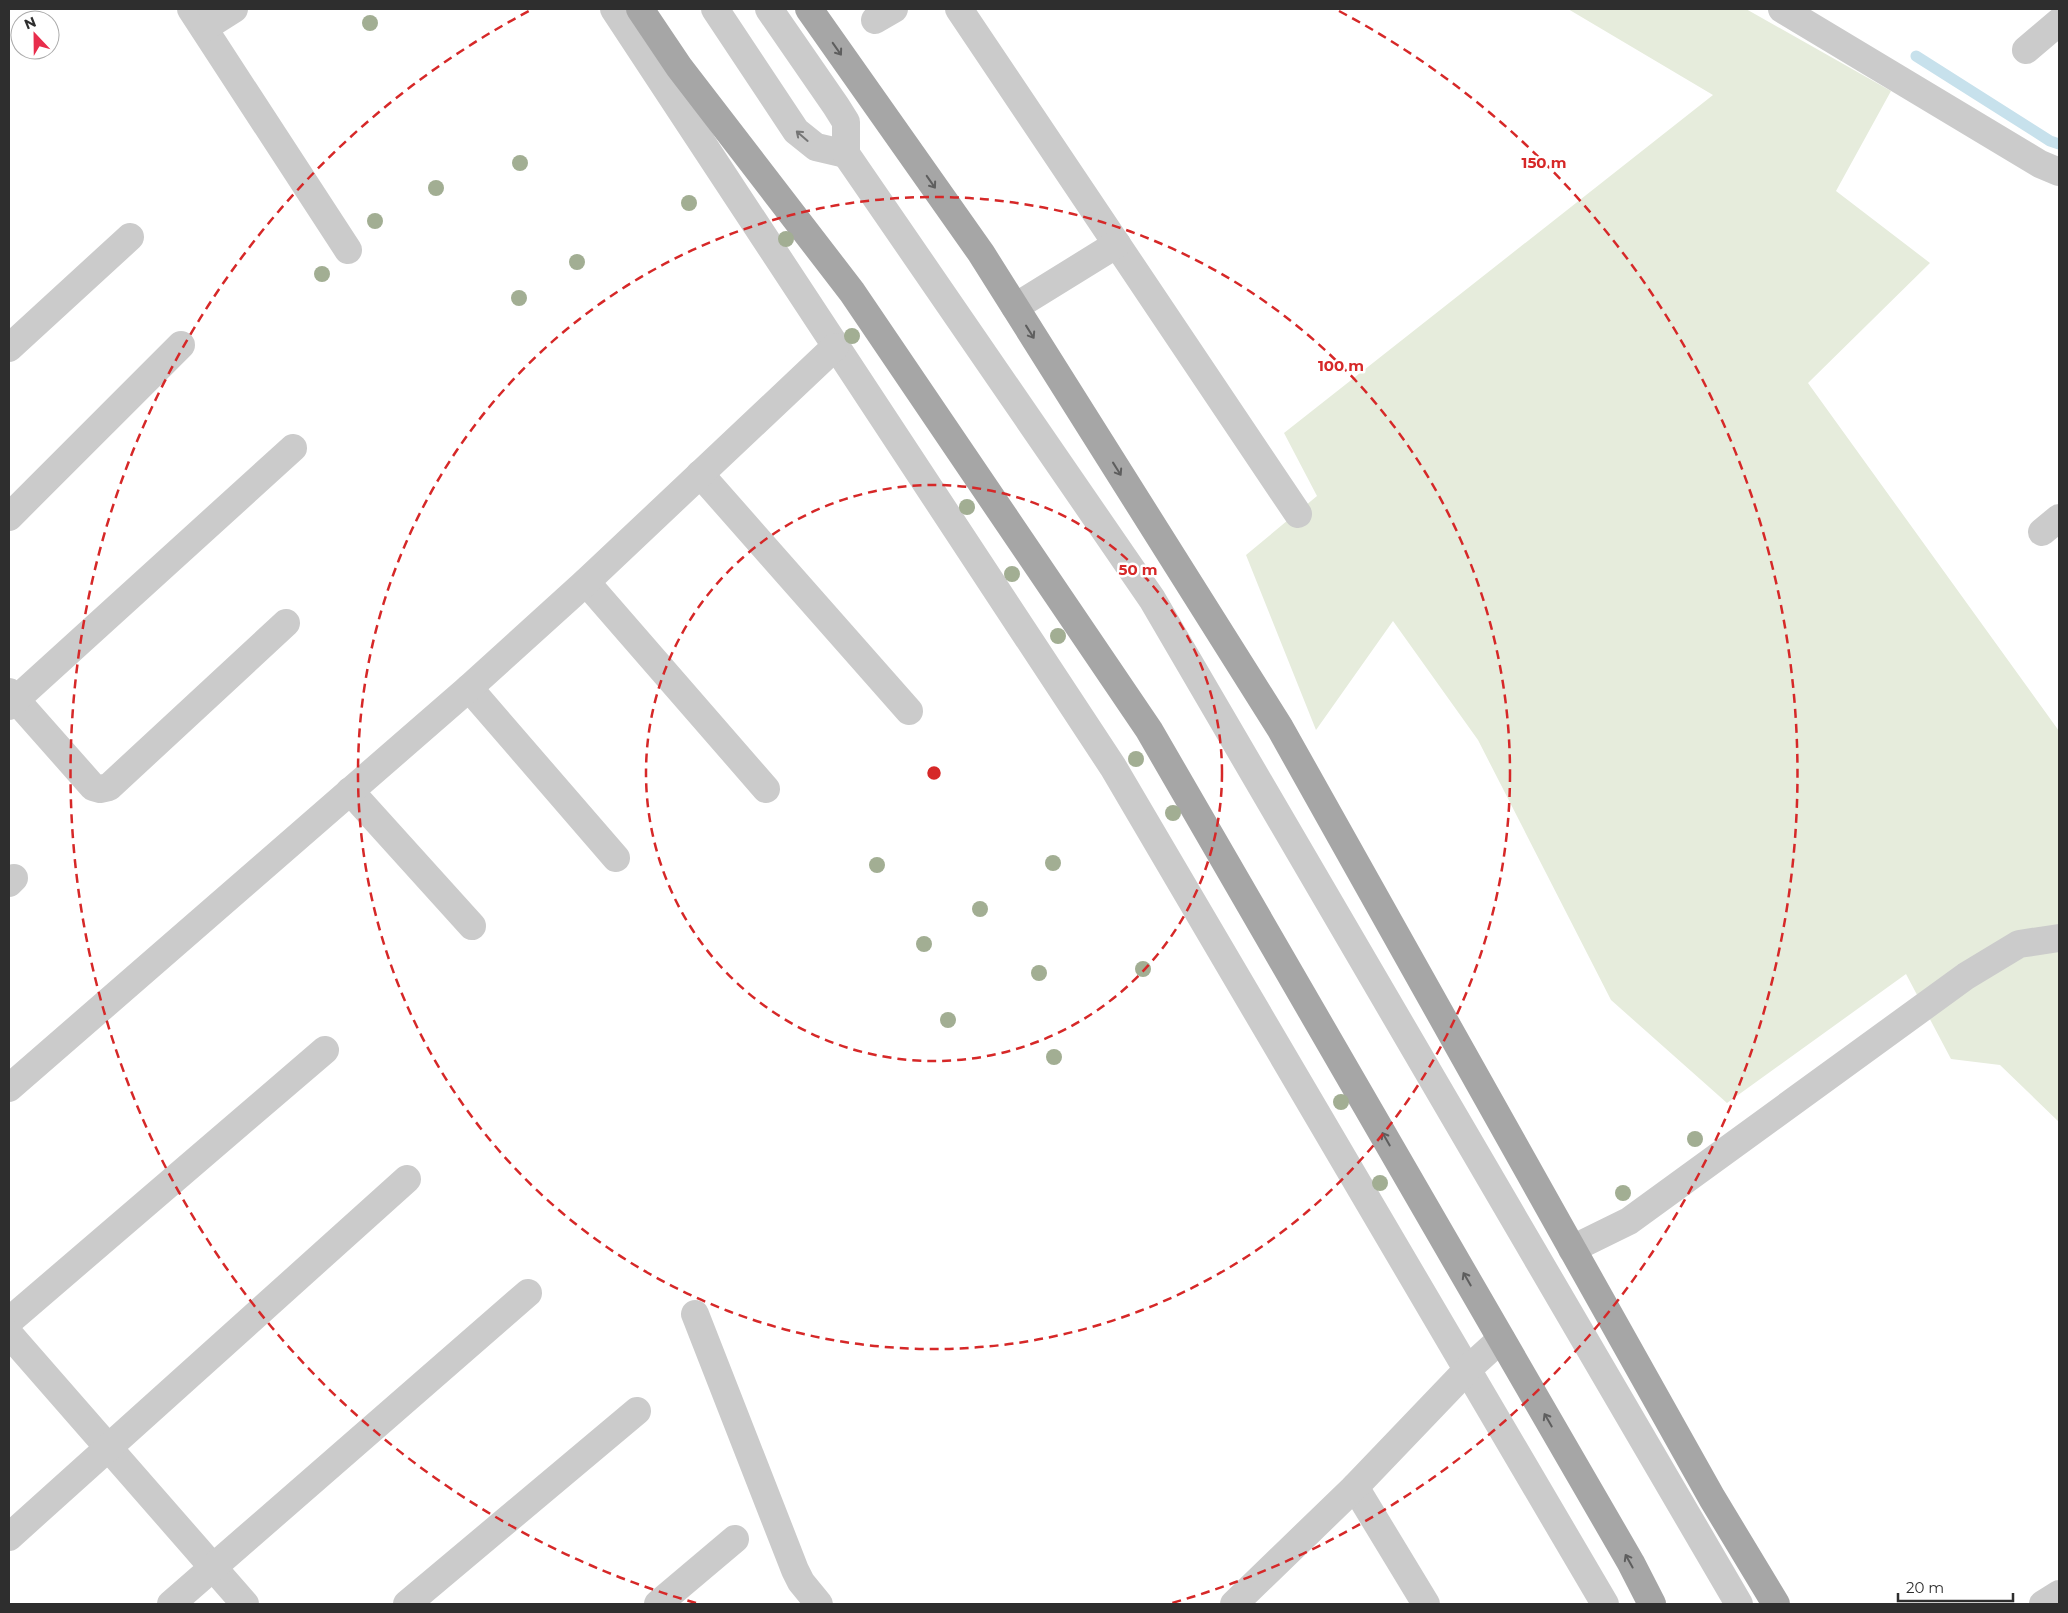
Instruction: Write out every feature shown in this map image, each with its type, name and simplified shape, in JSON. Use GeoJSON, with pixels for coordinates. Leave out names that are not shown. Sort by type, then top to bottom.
{"type":"FeatureCollection","features":[{"type":"Feature","properties":{"kind":"main road"},"geometry":{"type":"LineString","coordinates":[[640,9],[679,67],[852,292],[1149,730],[1631,1563],[1652,1604]]}},
{"type":"Feature","properties":{"kind":"main road"},"geometry":{"type":"LineString","coordinates":[[810,9],[981,253],[1280,728],[1712,1498],[1776,1604]]}},
{"type":"Feature","properties":{"kind":"street"},"geometry":{"type":"LineString","coordinates":[[234,9],[197,18],[348,250]]}},
{"type":"Feature","properties":{"kind":"street"},"geometry":{"type":"LineString","coordinates":[[614,9],[1113,767],[1605,1604]]}},
{"type":"Feature","properties":{"kind":"street"},"geometry":{"type":"LineString","coordinates":[[715,9],[796,131],[816,147],[846,154]]}},
{"type":"Feature","properties":{"kind":"street"},"geometry":{"type":"LineString","coordinates":[[769,9],[846,122],[846,154],[1152,599],[1739,1604]]}},
{"type":"Feature","properties":{"kind":"street"},"geometry":{"type":"LineString","coordinates":[[959,9],[1298,514]]}},
{"type":"Feature","properties":{"kind":"street"},"geometry":{"type":"LineString","coordinates":[[1782,9],[2040,164],[2059,172]]}},
{"type":"Feature","properties":{"kind":"street"},"geometry":{"type":"LineString","coordinates":[[2026,50],[2059,22]]}},
{"type":"Feature","properties":{"kind":"street"},"geometry":{"type":"LineString","coordinates":[[9,348],[130,237]]}},
{"type":"Feature","properties":{"kind":"street"},"geometry":{"type":"LineString","coordinates":[[1015,307],[1117,244]]}},
{"type":"Feature","properties":{"kind":"street"},"geometry":{"type":"LineString","coordinates":[[9,516],[182,345]]}},
{"type":"Feature","properties":{"kind":"street"},"geometry":{"type":"LineString","coordinates":[[9,1088],[470,688],[586,582],[835,347]]}},
{"type":"Feature","properties":{"kind":"street"},"geometry":{"type":"LineString","coordinates":[[286,623],[109,786],[100,789],[93,787],[11,699],[293,448]]}},
{"type":"Feature","properties":{"kind":"street"},"geometry":{"type":"LineString","coordinates":[[700,474],[909,711]]}},
{"type":"Feature","properties":{"kind":"street"},"geometry":{"type":"LineString","coordinates":[[586,582],[766,790]]}},
{"type":"Feature","properties":{"kind":"street"},"geometry":{"type":"LineString","coordinates":[[470,688],[616,858]]}},
{"type":"Feature","properties":{"kind":"street"},"geometry":{"type":"LineString","coordinates":[[350,791],[472,926]]}},
{"type":"Feature","properties":{"kind":"street"},"geometry":{"type":"LineString","coordinates":[[1572,1249],[1629,1221],[1966,976],[2019,944],[2059,938]]}},
{"type":"Feature","properties":{"kind":"street"},"geometry":{"type":"LineString","coordinates":[[9,1321],[324,1050]]}},
{"type":"Feature","properties":{"kind":"street"},"geometry":{"type":"LineString","coordinates":[[9,1537],[408,1178]]}},
{"type":"Feature","properties":{"kind":"street"},"geometry":{"type":"LineString","coordinates":[[171,1604],[528,1293]]}},
{"type":"Feature","properties":{"kind":"street"},"geometry":{"type":"LineString","coordinates":[[695,1314],[795,1570],[801,1582],[819,1604]]}},
{"type":"Feature","properties":{"kind":"street"},"geometry":{"type":"LineString","coordinates":[[9,1334],[245,1604]]}},
{"type":"Feature","properties":{"kind":"street"},"geometry":{"type":"LineString","coordinates":[[1234,1604],[1354,1487],[1468,1369],[1501,1339]]}},
{"type":"Feature","properties":{"kind":"street"},"geometry":{"type":"LineString","coordinates":[[407,1604],[637,1411]]}},
{"type":"Feature","properties":{"kind":"street"},"geometry":{"type":"LineString","coordinates":[[1354,1487],[1426,1604]]}},
{"type":"Feature","properties":{"kind":"street"},"geometry":{"type":"LineString","coordinates":[[658,1604],[735,1539]]}},
{"type":"Feature","properties":{"kind":"street"},"geometry":{"type":"LineString","coordinates":[[2043,1604],[2059,1594]]}},
{"type":"Feature","properties":{"kind":"green space"},"geometry":{"type":"Polygon","coordinates":[[[1568,9],[1746,9],[1891,91],[1836,191],[1930,263],[1808,383],[2059,731],[2059,1122],[2000,1065],[1951,1059],[1906,974],[1727,1103],[1611,1000],[1478,740],[1393,621],[1316,730],[1246,555],[1317,496],[1284,433],[1713,95],[1568,9]]]}},
{"type":"Feature","properties":{"kind":"waterway"},"geometry":{"type":"LineString","coordinates":[[1916,56],[2050,141],[2059,144]]}}]}
